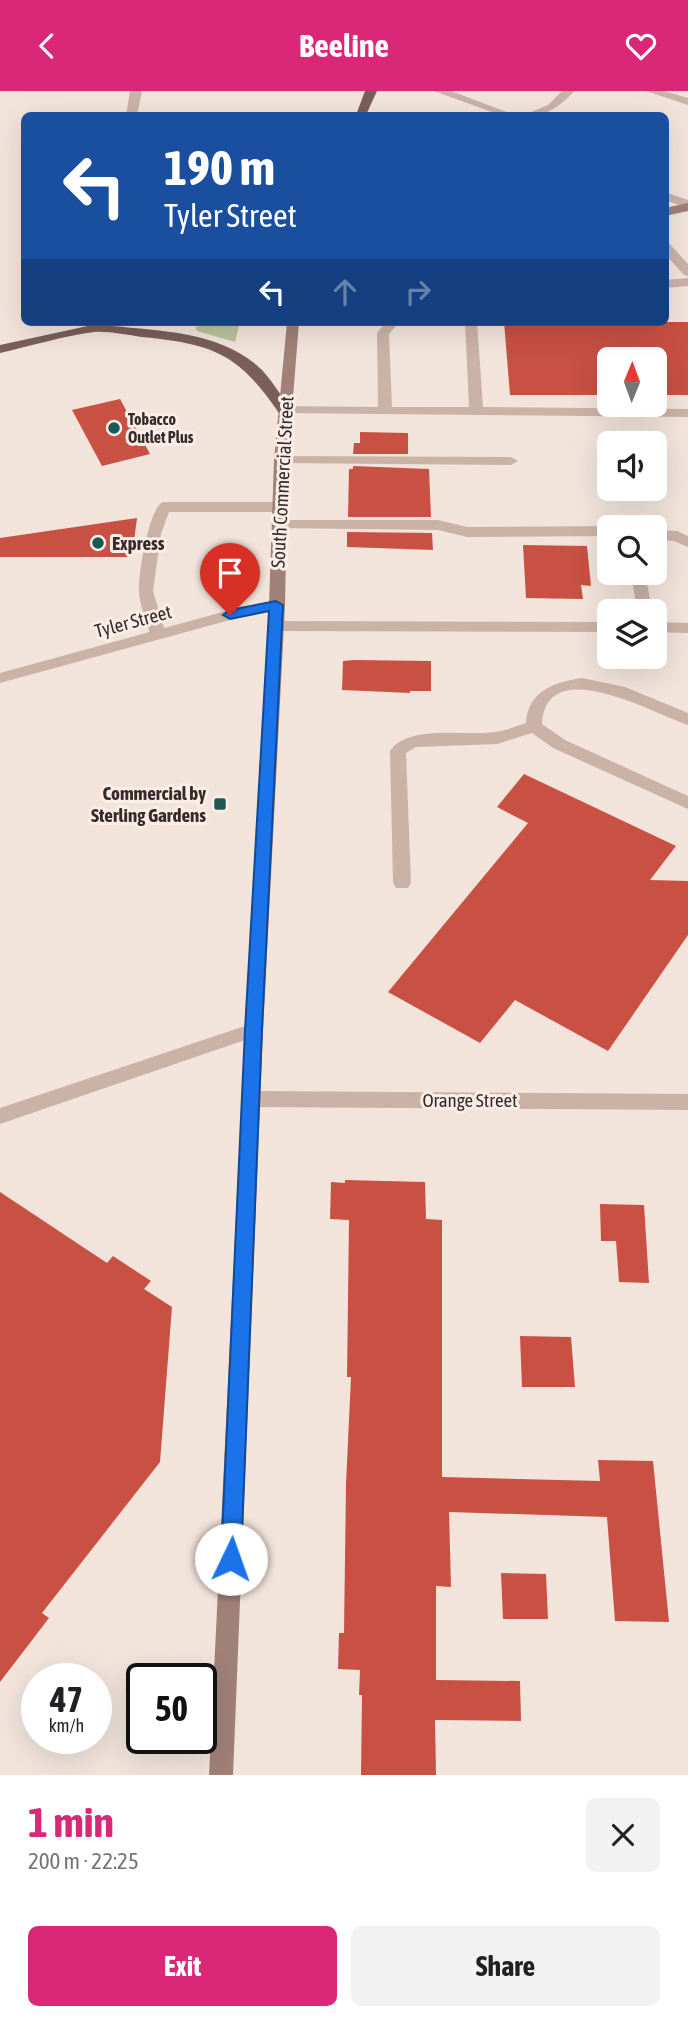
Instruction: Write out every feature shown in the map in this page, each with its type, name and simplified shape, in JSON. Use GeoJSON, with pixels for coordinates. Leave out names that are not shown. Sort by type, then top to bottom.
{"type":"FeatureCollection","features":[{"type":"Feature","properties":{"kind":"main road"},"geometry":{"type":"LineString","coordinates":[[362,112],[371,91]]}},
{"type":"Feature","properties":{"kind":"main road"},"geometry":{"type":"LineString","coordinates":[[669,211],[688,205]]}},
{"type":"Feature","properties":{"kind":"main road"},"geometry":{"type":"LineString","coordinates":[[0,349],[92,326]]}},
{"type":"Feature","properties":{"kind":"main road"},"geometry":{"type":"LineString","coordinates":[[103,326],[181,338],[221,349],[256,372],[284,410]]}},
{"type":"Feature","properties":{"kind":"main road","name":"South Commercial Street"},"geometry":{"type":"LineString","coordinates":[[221,1775],[281,460],[293,326]]}},
{"type":"Feature","properties":{"kind":"street"},"geometry":{"type":"LineString","coordinates":[[132,112],[135,91]]}},
{"type":"Feature","properties":{"kind":"street"},"geometry":{"type":"LineString","coordinates":[[440,91],[500,112]]}},
{"type":"Feature","properties":{"kind":"street"},"geometry":{"type":"LineString","coordinates":[[538,112],[552,107],[568,91]]}},
{"type":"Feature","properties":{"kind":"street"},"geometry":{"type":"LineString","coordinates":[[652,91],[688,102]]}},
{"type":"Feature","properties":{"kind":"street"},"geometry":{"type":"LineString","coordinates":[[669,198],[688,205]]}},
{"type":"Feature","properties":{"kind":"street"},"geometry":{"type":"LineString","coordinates":[[669,251],[688,272]]}},
{"type":"Feature","properties":{"kind":"street"},"geometry":{"type":"LineString","coordinates":[[669,284],[688,282]]}},
{"type":"Feature","properties":{"kind":"street"},"geometry":{"type":"LineString","coordinates":[[385,411],[383,333],[389,326]]}},
{"type":"Feature","properties":{"kind":"street"},"geometry":{"type":"LineString","coordinates":[[471,326],[476,412]]}},
{"type":"Feature","properties":{"kind":"street"},"geometry":{"type":"LineString","coordinates":[[284,410],[688,413]]}},
{"type":"Feature","properties":{"kind":"street"},"geometry":{"type":"LineString","coordinates":[[281,460],[511,461]]}},
{"type":"Feature","properties":{"kind":"street"},"geometry":{"type":"LineString","coordinates":[[158,635],[145,591],[154,534],[163,507],[438,526],[467,532],[597,531]]}},
{"type":"Feature","properties":{"kind":"street"},"geometry":{"type":"LineString","coordinates":[[667,536],[677,536],[688,542]]}},
{"type":"Feature","properties":{"kind":"street","name":"Tyler Street"},"geometry":{"type":"LineString","coordinates":[[0,678],[276,605]]}},
{"type":"Feature","properties":{"kind":"street"},"geometry":{"type":"LineString","coordinates":[[275,626],[597,628]]}},
{"type":"Feature","properties":{"kind":"street"},"geometry":{"type":"LineString","coordinates":[[667,628],[688,628]]}},
{"type":"Feature","properties":{"kind":"street"},"geometry":{"type":"LineString","coordinates":[[534,726],[535,709],[551,693],[572,685],[617,689],[688,719]]}},
{"type":"Feature","properties":{"kind":"street"},"geometry":{"type":"LineString","coordinates":[[534,726],[559,744],[688,803]]}},
{"type":"Feature","properties":{"kind":"street"},"geometry":{"type":"LineString","coordinates":[[402,883],[398,751],[412,741],[498,738],[534,726]]}},
{"type":"Feature","properties":{"kind":"street"},"geometry":{"type":"LineString","coordinates":[[0,1116],[254,1030]]}},
{"type":"Feature","properties":{"kind":"street","name":"Orange Street"},"geometry":{"type":"LineString","coordinates":[[252,1099],[688,1102]]}},
{"type":"Feature","properties":{"kind":"green space"},"geometry":{"type":"Polygon","coordinates":[[[239,326],[235,342],[197,331],[195,327],[239,326]]]}},
{"type":"Feature","properties":{"kind":"building"},"geometry":{"type":"Polygon","coordinates":[[[669,322],[688,322],[688,395],[667,395],[667,347],[597,347],[597,395],[510,395],[504,326],[669,326],[669,322]]]}},
{"type":"Feature","properties":{"kind":"building"},"geometry":{"type":"Polygon","coordinates":[[[120,399],[150,454],[102,466],[72,410],[120,399]]]}},
{"type":"Feature","properties":{"kind":"building"},"geometry":{"type":"Polygon","coordinates":[[[360,432],[408,433],[408,454],[353,454],[354,443],[360,443],[360,432]]]}},
{"type":"Feature","properties":{"kind":"building"},"geometry":{"type":"Polygon","coordinates":[[[353,466],[429,469],[431,517],[348,517],[349,469],[353,469],[353,466]]]}},
{"type":"Feature","properties":{"kind":"building","name":"Express"},"geometry":{"type":"Polygon","coordinates":[[[137,518],[132,557],[0,557],[0,538],[137,518]]]}},
{"type":"Feature","properties":{"kind":"building"},"geometry":{"type":"Polygon","coordinates":[[[347,532],[432,533],[433,550],[347,547],[347,532]]]}},
{"type":"Feature","properties":{"kind":"building"},"geometry":{"type":"Polygon","coordinates":[[[523,545],[587,546],[591,586],[581,585],[583,599],[526,598],[523,545]]]}},
{"type":"Feature","properties":{"kind":"building"},"geometry":{"type":"Polygon","coordinates":[[[343,661],[431,661],[431,691],[410,693],[342,690],[343,661]]]}},
{"type":"Feature","properties":{"kind":"building"},"geometry":{"type":"Polygon","coordinates":[[[524,774],[676,846],[650,880],[688,881],[688,935],[608,1051],[515,1000],[480,1043],[388,992],[528,823],[497,807],[524,774]]]}},
{"type":"Feature","properties":{"kind":"building"},"geometry":{"type":"Polygon","coordinates":[[[345,1180],[425,1182],[426,1219],[442,1220],[442,1477],[600,1481],[598,1460],[653,1461],[669,1622],[615,1621],[607,1517],[449,1512],[451,1587],[436,1586],[436,1680],[520,1681],[521,1721],[435,1720],[436,1775],[361,1775],[360,1670],[338,1669],[339,1633],[344,1633],[351,1377],[347,1377],[349,1220],[330,1219],[331,1182],[345,1183],[345,1180]]]}},
{"type":"Feature","properties":{"kind":"building"},"geometry":{"type":"Polygon","coordinates":[[[0,1192],[107,1263],[113,1256],[151,1281],[144,1289],[172,1307],[160,1462],[42,1613],[49,1618],[0,1682],[0,1192]]]}},
{"type":"Feature","properties":{"kind":"building"},"geometry":{"type":"Polygon","coordinates":[[[600,1204],[644,1205],[649,1283],[619,1282],[616,1241],[601,1241],[600,1204]]]}},
{"type":"Feature","properties":{"kind":"building"},"geometry":{"type":"Polygon","coordinates":[[[520,1336],[571,1337],[575,1387],[522,1387],[520,1336]]]}},
{"type":"Feature","properties":{"kind":"building"},"geometry":{"type":"Polygon","coordinates":[[[501,1573],[546,1574],[548,1619],[503,1619],[501,1573]]]}},
{"type":"Feature","properties":{"kind":"place","name":"Tobacco Outlet Plus"},"geometry":{"type":"Point","coordinates":[114,428]}},
{"type":"Feature","properties":{"kind":"place","name":"Express"},"geometry":{"type":"Point","coordinates":[98,543]}},
{"type":"Feature","properties":{"kind":"place","name":"Commercial by Sterling Gardens"},"geometry":{"type":"Point","coordinates":[220,804]}},
{"type":"Feature","properties":{"kind":"route"},"geometry":{"type":"LineString","coordinates":[[230,615],[276,605],[231,1559]]}}]}
